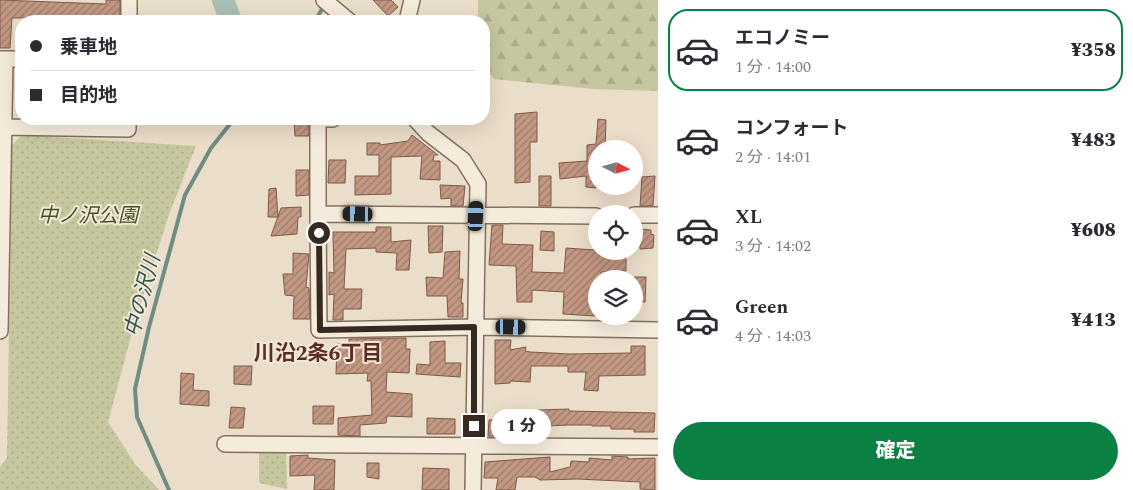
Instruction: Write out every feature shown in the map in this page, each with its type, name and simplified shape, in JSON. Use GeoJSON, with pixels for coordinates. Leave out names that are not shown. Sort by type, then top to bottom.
{"type":"FeatureCollection","features":[{"type":"Feature","properties":{"kind":"street"},"geometry":{"type":"LineString","coordinates":[[129,0],[129,15]]}},
{"type":"Feature","properties":{"kind":"street"},"geometry":{"type":"LineString","coordinates":[[324,0],[342,15]]}},
{"type":"Feature","properties":{"kind":"street"},"geometry":{"type":"LineString","coordinates":[[408,15],[412,0]]}},
{"type":"Feature","properties":{"kind":"street"},"geometry":{"type":"LineString","coordinates":[[0,332],[4,127],[3,59]]}},
{"type":"Feature","properties":{"kind":"street"},"geometry":{"type":"LineString","coordinates":[[4,127],[128,129],[128,125]]}},
{"type":"Feature","properties":{"kind":"street"},"geometry":{"type":"LineString","coordinates":[[318,125],[320,330],[474,327],[658,330]]}},
{"type":"Feature","properties":{"kind":"street"},"geometry":{"type":"LineString","coordinates":[[420,125],[428,134],[464,160],[478,184],[474,327],[473,490]]}},
{"type":"Feature","properties":{"kind":"street"},"geometry":{"type":"LineString","coordinates":[[318,214],[588,216]]}},
{"type":"Feature","properties":{"kind":"street"},"geometry":{"type":"LineString","coordinates":[[643,216],[658,215]]}},
{"type":"Feature","properties":{"kind":"street"},"geometry":{"type":"LineString","coordinates":[[225,444],[658,447]]}},
{"type":"Feature","properties":{"kind":"green space"},"geometry":{"type":"Polygon","coordinates":[[[478,0],[658,0],[658,91],[593,89],[494,79],[490,74],[490,15],[478,15],[478,0]]]}},
{"type":"Feature","properties":{"kind":"green space","name":"中ノ沢公園"},"geometry":{"type":"Polygon","coordinates":[[[22,135],[196,146],[168,217],[133,329],[108,422],[135,464],[159,490],[0,490],[0,467],[7,458],[12,145],[22,135]]]}},
{"type":"Feature","properties":{"kind":"green space"},"geometry":{"type":"Polygon","coordinates":[[[259,452],[286,452],[287,489],[259,483],[259,452]]]}},
{"type":"Feature","properties":{"kind":"building"},"geometry":{"type":"Polygon","coordinates":[[[0,0],[106,4],[106,0],[120,0],[120,15],[15,15],[15,18],[12,18],[10,48],[0,48],[0,0]]]}},
{"type":"Feature","properties":{"kind":"building"},"geometry":{"type":"Polygon","coordinates":[[[373,0],[391,0],[398,7],[387,15],[373,0]]]}},
{"type":"Feature","properties":{"kind":"building"},"geometry":{"type":"Polygon","coordinates":[[[537,112],[537,142],[530,142],[530,182],[515,183],[515,114],[537,112]]]}},
{"type":"Feature","properties":{"kind":"building"},"geometry":{"type":"Polygon","coordinates":[[[598,119],[606,120],[605,140],[596,140],[598,119]]]}},
{"type":"Feature","properties":{"kind":"building"},"geometry":{"type":"Polygon","coordinates":[[[294,125],[309,125],[309,136],[295,136],[294,125]]]}},
{"type":"Feature","properties":{"kind":"building"},"geometry":{"type":"Polygon","coordinates":[[[412,135],[438,155],[434,155],[433,161],[440,161],[440,180],[420,179],[422,156],[391,157],[391,194],[355,195],[355,176],[379,176],[379,155],[367,155],[367,143],[380,143],[380,145],[408,141],[412,135]]]}},
{"type":"Feature","properties":{"kind":"building"},"geometry":{"type":"Polygon","coordinates":[[[587,145],[588,187],[586,187],[586,176],[560,179],[559,163],[587,161],[587,145]]]}},
{"type":"Feature","properties":{"kind":"building"},"geometry":{"type":"Polygon","coordinates":[[[329,160],[346,160],[345,183],[328,183],[329,160]]]}},
{"type":"Feature","properties":{"kind":"building"},"geometry":{"type":"Polygon","coordinates":[[[296,170],[309,170],[309,195],[296,196],[296,170]]]}},
{"type":"Feature","properties":{"kind":"building"},"geometry":{"type":"Polygon","coordinates":[[[539,176],[551,176],[551,206],[539,206],[539,176]]]}},
{"type":"Feature","properties":{"kind":"building"},"geometry":{"type":"Polygon","coordinates":[[[655,176],[653,206],[640,205],[641,195],[643,195],[643,177],[655,176]]]}},
{"type":"Feature","properties":{"kind":"building"},"geometry":{"type":"Polygon","coordinates":[[[440,185],[465,186],[463,206],[451,206],[451,198],[441,199],[440,185]]]}},
{"type":"Feature","properties":{"kind":"building"},"geometry":{"type":"Polygon","coordinates":[[[276,188],[278,217],[268,217],[269,189],[276,188]]]}},
{"type":"Feature","properties":{"kind":"building"},"geometry":{"type":"Polygon","coordinates":[[[301,207],[301,217],[298,217],[297,234],[271,236],[281,208],[301,207]]]}},
{"type":"Feature","properties":{"kind":"building"},"geometry":{"type":"Polygon","coordinates":[[[492,225],[503,225],[502,244],[533,245],[532,272],[564,273],[566,248],[588,250],[588,260],[626,260],[626,270],[588,270],[588,316],[563,314],[564,292],[532,290],[532,302],[517,302],[516,266],[489,265],[492,225]]]}},
{"type":"Feature","properties":{"kind":"building"},"geometry":{"type":"Polygon","coordinates":[[[428,226],[443,226],[442,252],[429,253],[428,226]]]}},
{"type":"Feature","properties":{"kind":"building"},"geometry":{"type":"Polygon","coordinates":[[[376,227],[391,227],[391,242],[411,240],[409,270],[396,270],[397,253],[376,252],[376,248],[346,249],[344,289],[362,289],[361,309],[343,309],[343,320],[333,320],[334,294],[329,295],[329,272],[334,273],[333,232],[376,232],[376,227]]]}},
{"type":"Feature","properties":{"kind":"building"},"geometry":{"type":"Polygon","coordinates":[[[643,229],[651,230],[651,234],[654,235],[653,248],[643,249],[643,229]]]}},
{"type":"Feature","properties":{"kind":"building"},"geometry":{"type":"Polygon","coordinates":[[[541,231],[554,232],[554,251],[540,250],[541,231]]]}},
{"type":"Feature","properties":{"kind":"building"},"geometry":{"type":"Polygon","coordinates":[[[460,251],[459,279],[463,279],[461,303],[463,303],[463,317],[448,317],[447,296],[427,296],[426,277],[443,278],[445,252],[460,251]]]}},
{"type":"Feature","properties":{"kind":"building"},"geometry":{"type":"Polygon","coordinates":[[[293,253],[309,254],[306,287],[309,288],[310,319],[293,319],[294,296],[285,295],[283,274],[293,274],[293,253]]]}},
{"type":"Feature","properties":{"kind":"building"},"geometry":{"type":"Polygon","coordinates":[[[643,277],[646,277],[645,302],[643,302],[643,277]]]}},
{"type":"Feature","properties":{"kind":"building"},"geometry":{"type":"Polygon","coordinates":[[[406,338],[406,349],[410,349],[409,373],[387,372],[386,392],[412,394],[412,417],[387,416],[386,423],[360,425],[360,436],[338,435],[338,418],[372,415],[371,381],[367,381],[368,373],[336,374],[337,344],[349,343],[349,339],[406,338]]]}},
{"type":"Feature","properties":{"kind":"building"},"geometry":{"type":"Polygon","coordinates":[[[495,340],[511,340],[510,350],[526,347],[525,351],[530,352],[569,354],[631,353],[631,346],[645,346],[645,375],[599,376],[598,391],[584,390],[586,372],[568,372],[568,366],[531,366],[530,382],[510,381],[510,383],[495,384],[495,340]]]}},
{"type":"Feature","properties":{"kind":"building"},"geometry":{"type":"Polygon","coordinates":[[[445,341],[445,363],[461,363],[460,377],[416,374],[417,364],[430,365],[430,342],[445,341]]]}},
{"type":"Feature","properties":{"kind":"building"},"geometry":{"type":"Polygon","coordinates":[[[234,366],[252,366],[251,385],[234,384],[234,366]]]}},
{"type":"Feature","properties":{"kind":"building"},"geometry":{"type":"Polygon","coordinates":[[[181,373],[194,374],[193,390],[209,391],[209,406],[180,404],[181,373]]]}},
{"type":"Feature","properties":{"kind":"building"},"geometry":{"type":"Polygon","coordinates":[[[313,406],[334,406],[333,424],[313,424],[313,406]]]}},
{"type":"Feature","properties":{"kind":"building"},"geometry":{"type":"Polygon","coordinates":[[[231,407],[245,408],[243,428],[229,428],[231,407]]]}},
{"type":"Feature","properties":{"kind":"building"},"geometry":{"type":"Polygon","coordinates":[[[569,409],[569,411],[655,413],[654,432],[634,432],[634,429],[611,429],[611,426],[568,425],[547,426],[547,429],[528,429],[528,437],[488,436],[489,420],[537,417],[538,410],[569,409]]]}},
{"type":"Feature","properties":{"kind":"building"},"geometry":{"type":"Polygon","coordinates":[[[427,418],[455,419],[455,434],[427,434],[427,418]]]}},
{"type":"Feature","properties":{"kind":"building"},"geometry":{"type":"Polygon","coordinates":[[[308,455],[308,458],[335,460],[334,490],[314,490],[315,475],[290,476],[290,456],[308,455]]]}},
{"type":"Feature","properties":{"kind":"building"},"geometry":{"type":"Polygon","coordinates":[[[612,456],[628,457],[628,459],[655,458],[655,490],[640,489],[640,482],[578,479],[540,480],[535,477],[517,477],[515,490],[496,490],[498,478],[484,478],[485,462],[550,457],[550,472],[570,467],[571,461],[589,462],[589,458],[612,460],[612,456]]]}},
{"type":"Feature","properties":{"kind":"building"},"geometry":{"type":"Polygon","coordinates":[[[367,463],[379,463],[379,479],[367,477],[367,463]]]}},
{"type":"Feature","properties":{"kind":"building"},"geometry":{"type":"Polygon","coordinates":[[[423,468],[449,469],[449,490],[422,490],[423,468]]]}},
{"type":"Feature","properties":{"kind":"waterway"},"geometry":{"type":"LineString","coordinates":[[223,0],[229,15]]}},
{"type":"Feature","properties":{"kind":"waterway","name":"中の沢川"},"geometry":{"type":"LineString","coordinates":[[319,15],[325,4]]}},
{"type":"Feature","properties":{"kind":"waterway","name":"中の沢川"},"geometry":{"type":"LineString","coordinates":[[169,490],[137,417],[135,389],[149,327],[185,195],[211,148],[229,125]]}},
{"type":"Feature","properties":{"kind":"district","name":"川沿2条6丁目"},"geometry":{"type":"Point","coordinates":[318,354]}},
{"type":"Feature","properties":{"kind":"route"},"geometry":{"type":"LineString","coordinates":[[319,233],[320,330],[474,327],[474,426]]}}]}
